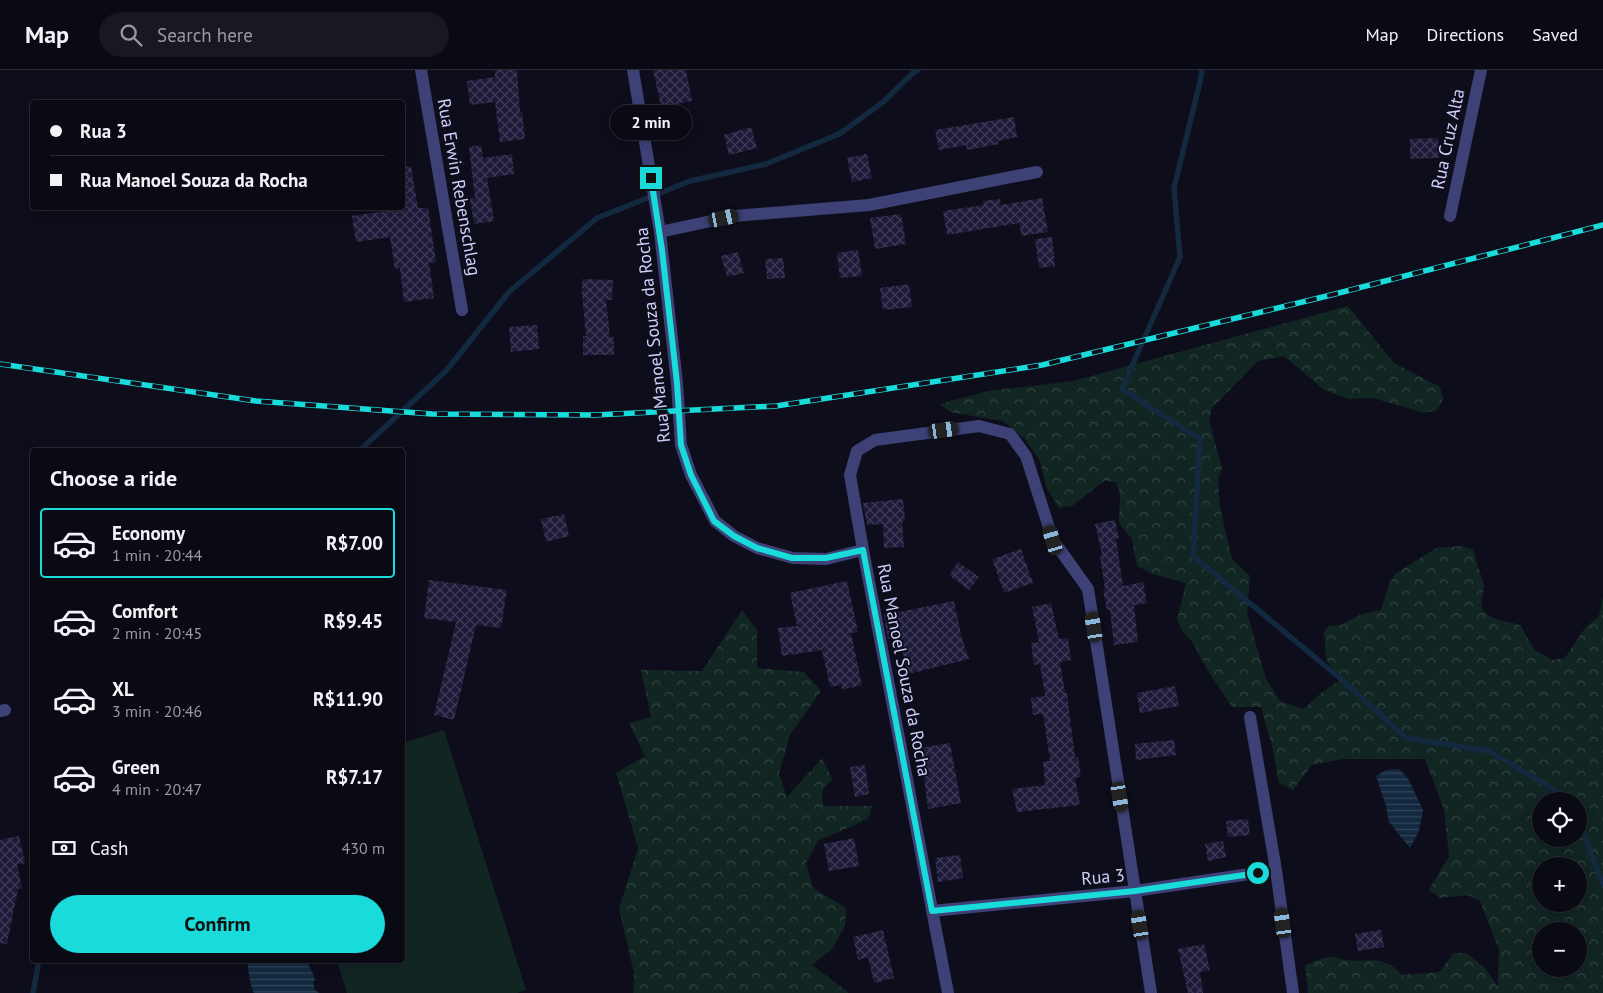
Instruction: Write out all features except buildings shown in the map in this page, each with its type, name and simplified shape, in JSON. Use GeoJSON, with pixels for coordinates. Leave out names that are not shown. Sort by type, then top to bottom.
{"type":"FeatureCollection","features":[{"type":"Feature","properties":{"kind":"street","name":"Rua Erwin Rebenschlag"},"geometry":{"type":"LineString","coordinates":[[421,70],[462,310]]}},
{"type":"Feature","properties":{"kind":"street","name":"Rua Manoel Souza da Rocha"},"geometry":{"type":"LineString","coordinates":[[633,70],[660,232],[677,383],[681,445],[691,475],[714,521],[734,536],[757,548],[792,558],[826,558],[863,550],[948,993]]}},
{"type":"Feature","properties":{"kind":"street","name":"Rua Cruz Alta"},"geometry":{"type":"LineString","coordinates":[[1450,216],[1481,70]]}},
{"type":"Feature","properties":{"kind":"street"},"geometry":{"type":"LineString","coordinates":[[660,232],[734,216],[868,205],[1037,172]]}},
{"type":"Feature","properties":{"kind":"street"},"geometry":{"type":"LineString","coordinates":[[863,550],[850,475],[857,451],[875,440],[979,426],[1010,434],[1026,456],[1053,540],[1088,589],[1151,993]]}},
{"type":"Feature","properties":{"kind":"street"},"geometry":{"type":"LineString","coordinates":[[1250,716],[1276,870],[1293,993]]}},
{"type":"Feature","properties":{"kind":"street","name":"Rua 3"},"geometry":{"type":"LineString","coordinates":[[932,911],[1135,891],[1276,870]]}},
{"type":"Feature","properties":{"kind":"green space"},"geometry":{"type":"Polygon","coordinates":[[[1348,306],[1394,363],[1440,387],[1443,399],[1437,410],[1424,413],[1373,398],[1348,399],[1323,389],[1284,356],[1258,361],[1212,408],[1209,420],[1222,468],[1218,480],[1220,507],[1232,559],[1250,576],[1247,613],[1266,679],[1280,701],[1304,709],[1321,693],[1340,680],[1326,659],[1324,632],[1329,626],[1340,625],[1362,614],[1381,610],[1389,584],[1395,574],[1436,548],[1462,546],[1473,550],[1484,585],[1481,607],[1494,618],[1520,625],[1535,650],[1552,660],[1565,658],[1585,628],[1599,616],[1603,597],[1603,993],[1308,993],[1305,965],[1320,959],[1336,957],[1354,961],[1382,961],[1395,968],[1402,975],[1439,972],[1454,953],[1466,953],[1485,968],[1498,987],[1499,949],[1480,901],[1468,895],[1440,898],[1429,890],[1449,856],[1444,810],[1425,759],[1343,759],[1312,765],[1293,790],[1279,783],[1273,750],[1261,707],[1232,707],[1177,620],[1186,583],[1153,574],[1137,566],[1132,539],[1119,523],[1120,493],[1116,482],[1104,481],[1072,506],[1059,508],[1046,487],[1040,461],[1024,438],[1003,421],[950,412],[940,404],[988,391],[1073,381],[1348,306]]]}},
{"type":"Feature","properties":{"kind":"green space"},"geometry":{"type":"Polygon","coordinates":[[[742,610],[757,630],[757,668],[804,672],[821,691],[790,735],[779,774],[787,797],[822,758],[833,780],[826,785],[823,791],[824,806],[872,806],[868,819],[818,841],[806,863],[813,888],[846,908],[845,926],[832,949],[812,965],[848,993],[633,993],[634,973],[619,909],[638,848],[616,773],[645,756],[629,723],[651,717],[641,670],[702,671],[742,610]]]}},
{"type":"Feature","properties":{"kind":"green space"},"geometry":{"type":"Polygon","coordinates":[[[444,730],[526,990],[517,993],[347,993],[338,963],[405,963],[405,742],[444,730]]]}},
{"type":"Feature","properties":{"kind":"water"},"geometry":{"type":"Polygon","coordinates":[[[1399,769],[1408,778],[1423,810],[1419,831],[1410,848],[1389,822],[1376,776],[1386,770],[1399,769]]]}},
{"type":"Feature","properties":{"kind":"water"},"geometry":{"type":"Polygon","coordinates":[[[248,963],[309,963],[315,980],[313,983],[315,990],[319,993],[254,993],[248,963]]]}},
{"type":"Feature","properties":{"kind":"waterway"},"geometry":{"type":"LineString","coordinates":[[362,448],[446,371],[509,292],[597,218],[690,181],[766,164],[839,134],[882,103],[918,70]]}},
{"type":"Feature","properties":{"kind":"waterway"},"geometry":{"type":"LineString","coordinates":[[1202,70],[1174,188],[1180,257],[1122,389],[1200,439],[1193,556],[1341,679],[1406,738],[1489,751],[1558,792]]}},
{"type":"Feature","properties":{"kind":"waterway"},"geometry":{"type":"LineString","coordinates":[[1587,843],[1603,884]]}},
{"type":"Feature","properties":{"kind":"waterway"},"geometry":{"type":"LineString","coordinates":[[33,993],[38,963]]}},
{"type":"Feature","properties":{"kind":"railway"},"geometry":{"type":"LineString","coordinates":[[0,364],[256,401],[432,414],[595,415],[776,406],[1042,365],[1327,296],[1603,225]]}},
{"type":"Feature","properties":{"kind":"route"},"geometry":{"type":"LineString","coordinates":[[651,178],[660,232],[677,383],[681,445],[691,475],[714,521],[734,536],[757,548],[792,558],[826,558],[863,550],[932,911],[1135,891],[1258,873]]}}]}
